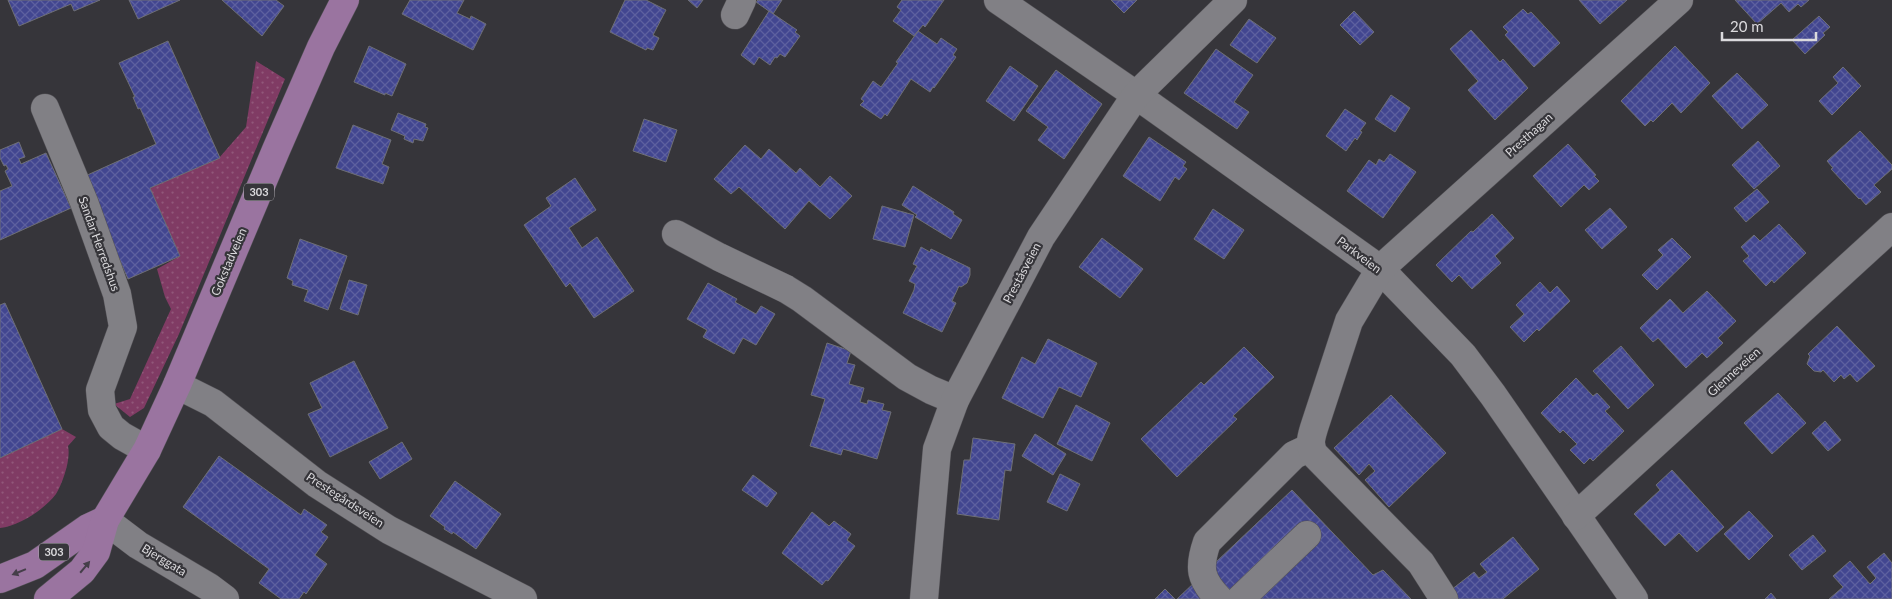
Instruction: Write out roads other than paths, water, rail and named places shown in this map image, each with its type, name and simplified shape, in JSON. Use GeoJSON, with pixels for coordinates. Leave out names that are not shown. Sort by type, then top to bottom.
{"type":"FeatureCollection","features":[{"type":"Feature","properties":{"kind":"main road","name":"Gokstadveien"},"geometry":{"type":"LineString","coordinates":[[48,599],[82,571],[96,552],[105,520],[147,450],[177,386],[321,47],[345,0]]}},
{"type":"Feature","properties":{"kind":"main road","name":"303"},"geometry":{"type":"LineString","coordinates":[[0,579],[35,565],[88,528],[105,520]]}},
{"type":"Feature","properties":{"kind":"main road"},"geometry":{"type":"LineString","coordinates":[[0,590],[5,599]]}},
{"type":"Feature","properties":{"kind":"street","name":"Parkveien"},"geometry":{"type":"LineString","coordinates":[[998,0],[1136,95],[1380,269],[1463,355],[1493,395],[1634,599]]}},
{"type":"Feature","properties":{"kind":"street","name":"Preståsveien"},"geometry":{"type":"LineString","coordinates":[[924,599],[937,449],[954,400],[1041,237],[1136,95],[1233,0]]}},
{"type":"Feature","properties":{"kind":"street","name":"Presthagan"},"geometry":{"type":"LineString","coordinates":[[1311,447],[1310,439],[1349,321],[1380,269],[1679,0]]}},
{"type":"Feature","properties":{"kind":"street","name":"Sandar Herredshus"},"geometry":{"type":"LineString","coordinates":[[45,108],[84,202],[118,294],[123,327],[100,390],[102,410],[111,427],[122,436],[147,450]]}},
{"type":"Feature","properties":{"kind":"street","name":"Glenneveien"},"geometry":{"type":"LineString","coordinates":[[1576,516],[1892,227]]}},
{"type":"Feature","properties":{"kind":"street"},"geometry":{"type":"LineString","coordinates":[[676,234],[786,289],[907,378],[954,400]]}},
{"type":"Feature","properties":{"kind":"street","name":"Prestegårdsveien"},"geometry":{"type":"LineString","coordinates":[[177,386],[213,403],[317,484],[389,530],[523,599]]}},
{"type":"Feature","properties":{"kind":"street"},"geometry":{"type":"LineString","coordinates":[[1219,599],[1207,586],[1202,575],[1202,556],[1208,542],[1294,455],[1311,447],[1314,454],[1421,564],[1444,599]]}},
{"type":"Feature","properties":{"kind":"street","name":"Bjerggata"},"geometry":{"type":"LineString","coordinates":[[105,520],[138,544],[209,587],[225,599]]}},
{"type":"Feature","properties":{"kind":"street"},"geometry":{"type":"LineString","coordinates":[[1240,599],[1307,535]]}}]}
